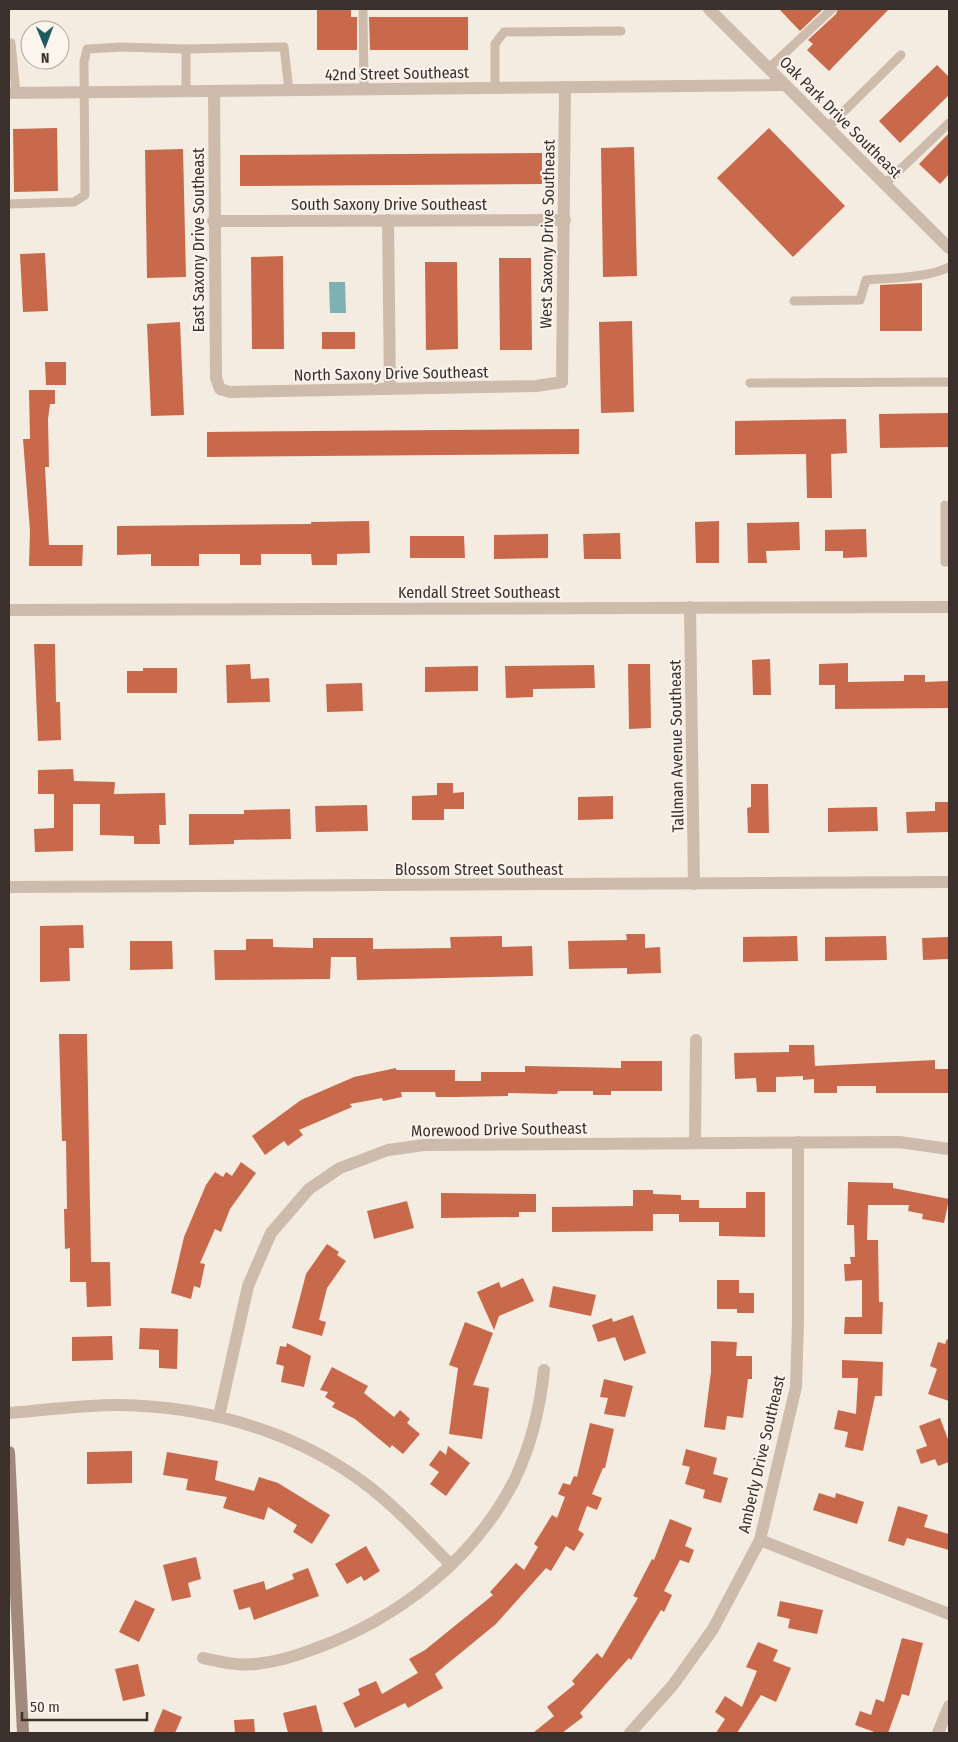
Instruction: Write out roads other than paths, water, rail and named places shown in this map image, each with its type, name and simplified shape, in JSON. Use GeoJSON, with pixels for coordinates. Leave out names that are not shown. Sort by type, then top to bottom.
{"type":"FeatureCollection","features":[{"type":"Feature","properties":{"kind":"main road"},"geometry":{"type":"LineString","coordinates":[[9,1452],[24,1733]]}},
{"type":"Feature","properties":{"kind":"street","name":"Oak Park Drive Southeast"},"geometry":{"type":"LineString","coordinates":[[709,9],[949,248]]}},
{"type":"Feature","properties":{"kind":"street","name":"42nd Street Southeast"},"geometry":{"type":"LineString","coordinates":[[12,93],[785,85]]}},
{"type":"Feature","properties":{"kind":"street","name":"West Saxony Drive Southeast"},"geometry":{"type":"LineString","coordinates":[[562,382],[566,87]]}},
{"type":"Feature","properties":{"kind":"street","name":"East Saxony Drive Southeast"},"geometry":{"type":"LineString","coordinates":[[214,91],[213,221],[216,378],[220,389]]}},
{"type":"Feature","properties":{"kind":"street"},"geometry":{"type":"LineString","coordinates":[[388,220],[390,389]]}},
{"type":"Feature","properties":{"kind":"street","name":"South Saxony Drive Southeast"},"geometry":{"type":"LineString","coordinates":[[213,221],[565,220]]}},
{"type":"Feature","properties":{"kind":"street","name":"North Saxony Drive Southeast"},"geometry":{"type":"LineString","coordinates":[[220,389],[230,392],[390,389],[536,386],[562,382]]}},
{"type":"Feature","properties":{"kind":"street","name":"Tallman Avenue Southeast"},"geometry":{"type":"LineString","coordinates":[[690,607],[694,884]]}},
{"type":"Feature","properties":{"kind":"street","name":"Kendall Street Southeast"},"geometry":{"type":"LineString","coordinates":[[9,610],[949,607]]}},
{"type":"Feature","properties":{"kind":"street","name":"Blossom Street Southeast"},"geometry":{"type":"LineString","coordinates":[[9,887],[949,882]]}},
{"type":"Feature","properties":{"kind":"street"},"geometry":{"type":"LineString","coordinates":[[695,1143],[696,1040]]}},
{"type":"Feature","properties":{"kind":"street","name":"Morewood Drive Southeast"},"geometry":{"type":"LineString","coordinates":[[219,1416],[248,1286],[271,1233],[310,1189],[340,1168],[388,1150],[424,1145],[798,1142],[899,1142],[949,1149]]}},
{"type":"Feature","properties":{"kind":"street","name":"Amberly Drive Southeast"},"geometry":{"type":"LineString","coordinates":[[630,1733],[673,1685],[713,1629],[760,1540],[796,1387],[798,1142]]}},
{"type":"Feature","properties":{"kind":"street"},"geometry":{"type":"LineString","coordinates":[[204,1658],[228,1664],[256,1664],[292,1657],[364,1629],[410,1600],[451,1565],[489,1520],[515,1479],[533,1436],[540,1408],[544,1370]]}},
{"type":"Feature","properties":{"kind":"street"},"geometry":{"type":"LineString","coordinates":[[9,1413],[117,1405],[168,1408],[219,1416],[288,1439],[353,1475],[405,1519],[451,1565]]}},
{"type":"Feature","properties":{"kind":"street"},"geometry":{"type":"LineString","coordinates":[[760,1540],[949,1614]]}},
{"type":"Feature","properties":{"kind":"street"},"geometry":{"type":"LineString","coordinates":[[938,1733],[949,1706]]}},
{"type":"Feature","properties":{"kind":"lane"},"geometry":{"type":"LineString","coordinates":[[363,9],[364,89]]}},
{"type":"Feature","properties":{"kind":"lane"},"geometry":{"type":"LineString","coordinates":[[768,68],[832,9]]}},
{"type":"Feature","properties":{"kind":"lane"},"geometry":{"type":"LineString","coordinates":[[495,88],[495,44],[504,32],[621,30]]}},
{"type":"Feature","properties":{"kind":"lane"},"geometry":{"type":"LineString","coordinates":[[9,43],[11,43],[12,93]]}},
{"type":"Feature","properties":{"kind":"lane"},"geometry":{"type":"LineString","coordinates":[[9,204],[74,202],[85,195],[84,62],[87,49],[122,47],[186,49],[284,47],[289,90]]}},
{"type":"Feature","properties":{"kind":"lane"},"geometry":{"type":"LineString","coordinates":[[186,49],[186,91]]}},
{"type":"Feature","properties":{"kind":"lane"},"geometry":{"type":"LineString","coordinates":[[828,127],[901,55]]}},
{"type":"Feature","properties":{"kind":"lane"},"geometry":{"type":"LineString","coordinates":[[885,184],[949,123]]}},
{"type":"Feature","properties":{"kind":"lane"},"geometry":{"type":"LineString","coordinates":[[794,301],[860,300],[866,280],[942,271],[949,267]]}},
{"type":"Feature","properties":{"kind":"lane"},"geometry":{"type":"LineString","coordinates":[[750,383],[949,382]]}},
{"type":"Feature","properties":{"kind":"lane"},"geometry":{"type":"LineString","coordinates":[[944,505],[945,562],[949,562]]}},
{"type":"Feature","properties":{"kind":"water"},"geometry":{"type":"Polygon","coordinates":[[[329,282],[345,282],[346,313],[330,313],[329,282]]]}}]}
